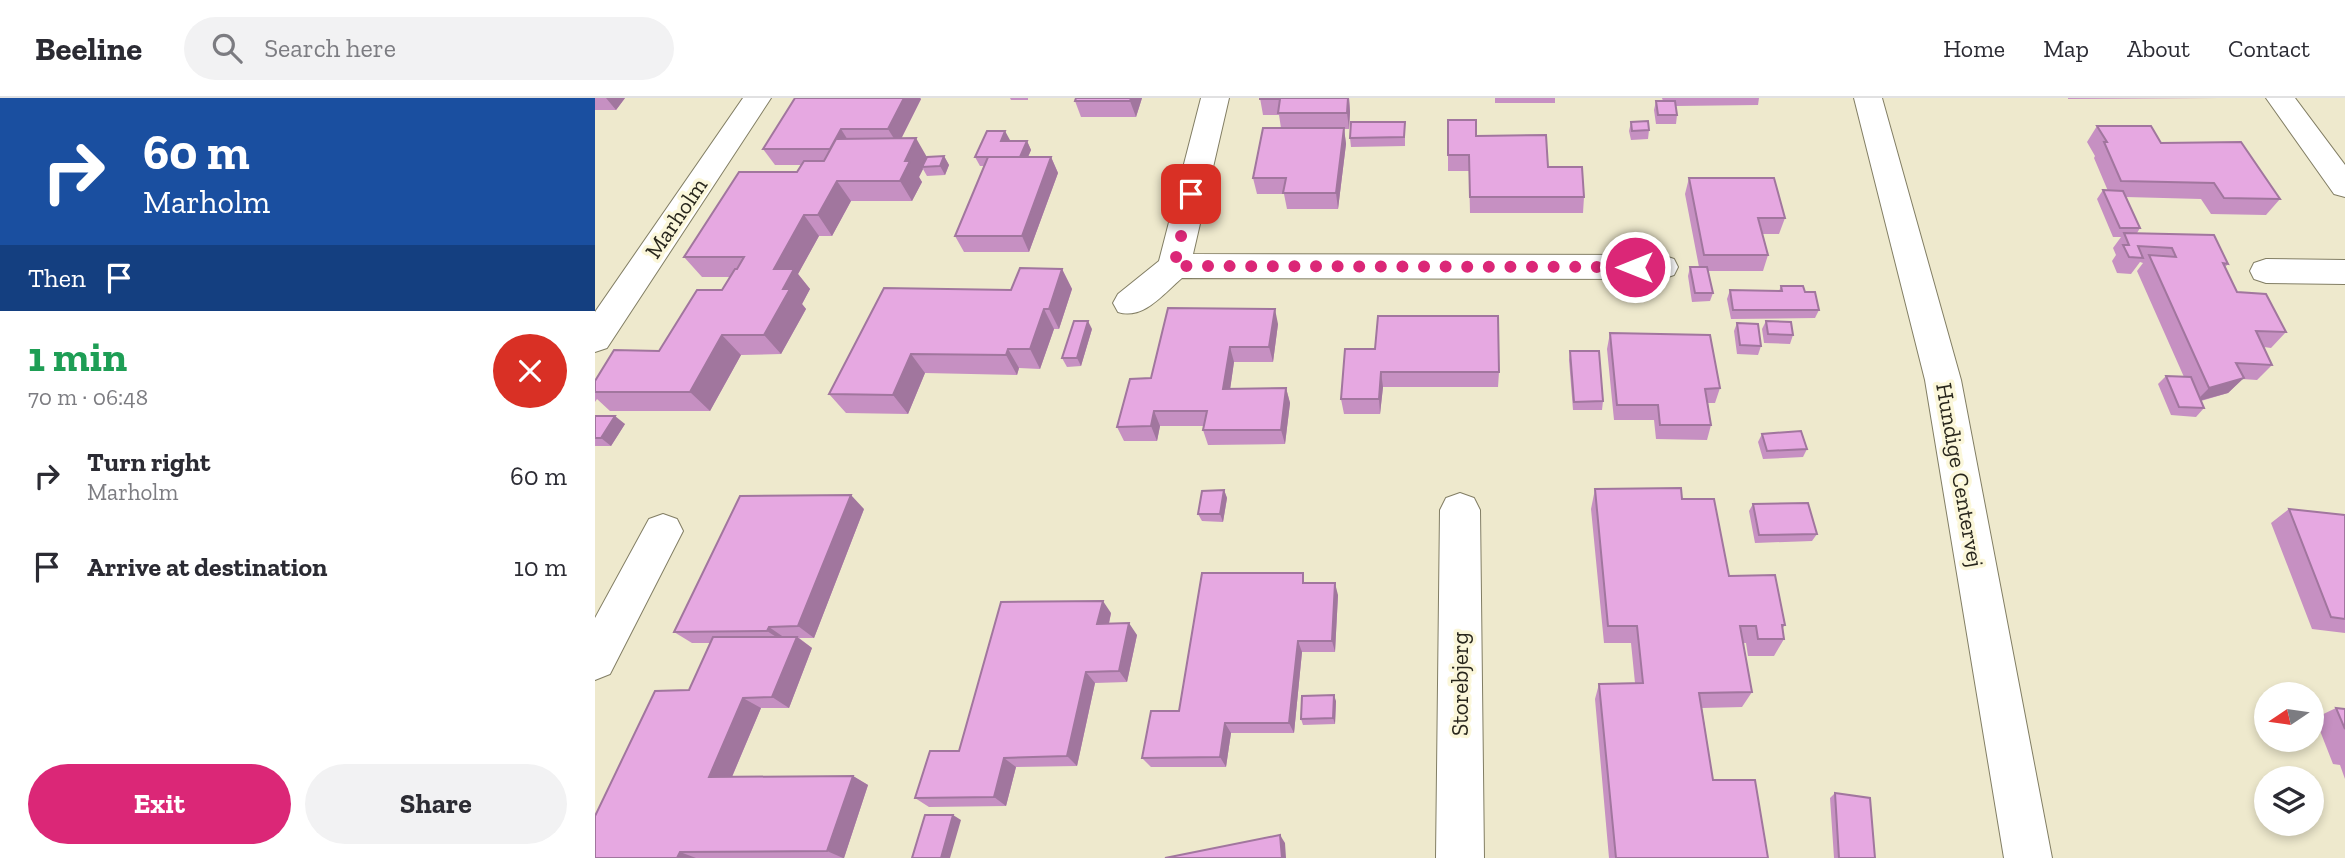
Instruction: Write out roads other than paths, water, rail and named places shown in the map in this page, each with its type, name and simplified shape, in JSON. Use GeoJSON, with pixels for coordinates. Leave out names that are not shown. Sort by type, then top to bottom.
{"type":"FeatureCollection","features":[{"type":"Feature","properties":{"kind":"street","name":"Marholm"},"geometry":{"type":"LineString","coordinates":[[595,339],[757,98]]}},
{"type":"Feature","properties":{"kind":"street"},"geometry":{"type":"LineString","coordinates":[[1130,303],[1174,266],[1215,98]]}},
{"type":"Feature","properties":{"kind":"street","name":"Hundige Centervej"},"geometry":{"type":"LineString","coordinates":[[1868,98],[1943,380],[2028,858]]}},
{"type":"Feature","properties":{"kind":"street"},"geometry":{"type":"LineString","coordinates":[[2280,98],[2345,187]]}},
{"type":"Feature","properties":{"kind":"street"},"geometry":{"type":"LineString","coordinates":[[1174,266],[1662,267]]}},
{"type":"Feature","properties":{"kind":"street"},"geometry":{"type":"LineString","coordinates":[[2266,271],[2345,272]]}},
{"type":"Feature","properties":{"kind":"street","name":"Storebjerg"},"geometry":{"type":"LineString","coordinates":[[1460,510],[1460,858]]}},
{"type":"Feature","properties":{"kind":"street"},"geometry":{"type":"LineString","coordinates":[[595,660],[663,531]]}}]}
